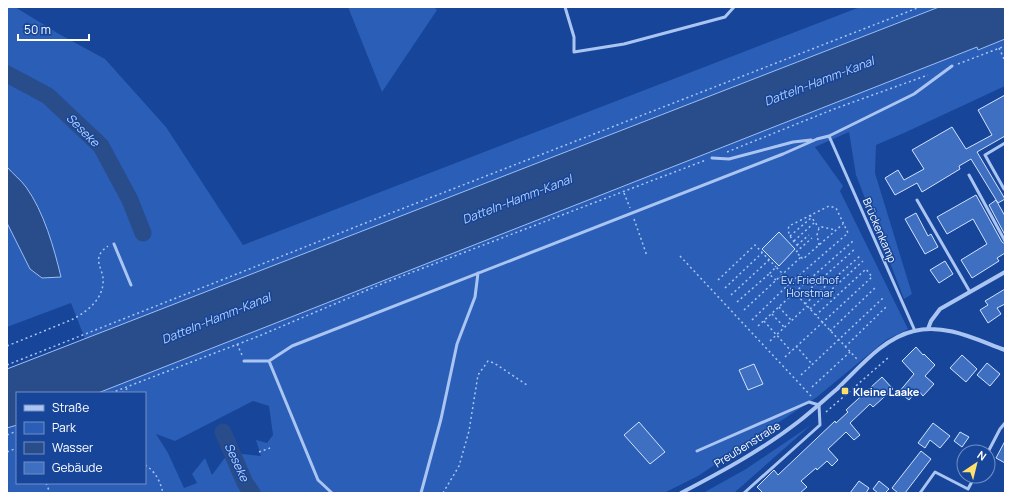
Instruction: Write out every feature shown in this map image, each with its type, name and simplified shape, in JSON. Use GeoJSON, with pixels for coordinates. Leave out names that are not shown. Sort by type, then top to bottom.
{"type":"FeatureCollection","features":[{"type":"Feature","properties":{"kind":"street"},"geometry":{"type":"LineString","coordinates":[[928,329],[931,321],[940,309],[1005,272]]}},
{"type":"Feature","properties":{"kind":"street","name":"Preußenstraße"},"geometry":{"type":"LineString","coordinates":[[681,493],[773,441],[819,405],[886,344],[901,336],[914,331],[928,329],[954,332],[1005,350]]}},
{"type":"Feature","properties":{"kind":"lane"},"geometry":{"type":"LineString","coordinates":[[566,7],[574,37],[574,52],[624,44],[725,17],[734,7]]}},
{"type":"Feature","properties":{"kind":"lane"},"geometry":{"type":"LineString","coordinates":[[712,158],[729,159],[793,142],[829,136],[914,94],[952,66]]}},
{"type":"Feature","properties":{"kind":"lane","name":"Brückenkamp"},"geometry":{"type":"LineString","coordinates":[[829,136],[914,331]]}},
{"type":"Feature","properties":{"kind":"lane"},"geometry":{"type":"LineString","coordinates":[[244,361],[269,361],[292,346],[631,212],[783,154],[817,139]]}},
{"type":"Feature","properties":{"kind":"lane"},"geometry":{"type":"LineString","coordinates":[[1005,143],[985,155],[1004,189],[1005,188]]}},
{"type":"Feature","properties":{"kind":"lane"},"geometry":{"type":"LineString","coordinates":[[969,175],[1005,241]]}},
{"type":"Feature","properties":{"kind":"lane"},"geometry":{"type":"LineString","coordinates":[[918,200],[970,292]]}},
{"type":"Feature","properties":{"kind":"lane"},"geometry":{"type":"LineString","coordinates":[[114,244],[131,285]]}},
{"type":"Feature","properties":{"kind":"lane"},"geometry":{"type":"LineString","coordinates":[[421,493],[441,419],[457,344],[476,297],[478,273]]}},
{"type":"Feature","properties":{"kind":"lane"},"geometry":{"type":"LineString","coordinates":[[269,361],[318,480],[332,493]]}},
{"type":"Feature","properties":{"kind":"lane","name":"Preußenstraße"},"geometry":{"type":"LineString","coordinates":[[697,451],[809,402],[819,405]]}},
{"type":"Feature","properties":{"kind":"lane"},"geometry":{"type":"LineString","coordinates":[[744,493],[820,425],[819,405]]}},
{"type":"Feature","properties":{"kind":"lane"},"geometry":{"type":"LineString","coordinates":[[992,444],[1005,423]]}},
{"type":"Feature","properties":{"kind":"lane"},"geometry":{"type":"LineString","coordinates":[[920,493],[935,472],[956,483]]}},
{"type":"Feature","properties":{"kind":"lane"},"geometry":{"type":"LineString","coordinates":[[958,484],[968,489],[971,484]]}},
{"type":"Feature","properties":{"kind":"path"},"geometry":{"type":"LineString","coordinates":[[7,365],[368,222],[920,7]]}},
{"type":"Feature","properties":{"kind":"path"},"geometry":{"type":"LineString","coordinates":[[952,66],[1005,46]]}},
{"type":"Feature","properties":{"kind":"path"},"geometry":{"type":"LineString","coordinates":[[999,48],[1005,61]]}},
{"type":"Feature","properties":{"kind":"path"},"geometry":{"type":"LineString","coordinates":[[727,152],[834,109],[930,74]]}},
{"type":"Feature","properties":{"kind":"path"},"geometry":{"type":"LineString","coordinates":[[113,392],[237,344],[384,283],[624,193],[712,158]]}},
{"type":"Feature","properties":{"kind":"path"},"geometry":{"type":"LineString","coordinates":[[624,193],[647,256]]}},
{"type":"Feature","properties":{"kind":"path"},"geometry":{"type":"LineString","coordinates":[[752,320],[788,285],[848,232],[836,208],[829,206],[789,226],[788,230],[790,236],[800,248]]}},
{"type":"Feature","properties":{"kind":"path"},"geometry":{"type":"LineString","coordinates":[[810,216],[819,228],[822,227],[836,230]]}},
{"type":"Feature","properties":{"kind":"path"},"geometry":{"type":"LineString","coordinates":[[790,236],[811,218]]}},
{"type":"Feature","properties":{"kind":"path"},"geometry":{"type":"LineString","coordinates":[[794,241],[814,223]]}},
{"type":"Feature","properties":{"kind":"path"},"geometry":{"type":"LineString","coordinates":[[744,310],[801,257],[803,259],[844,224]]}},
{"type":"Feature","properties":{"kind":"path"},"geometry":{"type":"LineString","coordinates":[[819,228],[819,245]]}},
{"type":"Feature","properties":{"kind":"path"},"geometry":{"type":"LineString","coordinates":[[797,245],[809,234]]}},
{"type":"Feature","properties":{"kind":"path"},"geometry":{"type":"LineString","coordinates":[[801,257],[796,252],[812,238]]}},
{"type":"Feature","properties":{"kind":"path"},"geometry":{"type":"LineString","coordinates":[[758,326],[794,292],[853,241]]}},
{"type":"Feature","properties":{"kind":"path"},"geometry":{"type":"LineString","coordinates":[[7,346],[80,316],[90,308],[101,292],[104,283],[100,268],[100,254],[104,249],[114,244]]}},
{"type":"Feature","properties":{"kind":"path"},"geometry":{"type":"LineString","coordinates":[[718,280],[755,245],[783,274]]}},
{"type":"Feature","properties":{"kind":"path"},"geometry":{"type":"LineString","coordinates":[[800,298],[856,248]]}},
{"type":"Feature","properties":{"kind":"path"},"geometry":{"type":"LineString","coordinates":[[725,288],[762,253]]}},
{"type":"Feature","properties":{"kind":"path"},"geometry":{"type":"LineString","coordinates":[[680,256],[819,405]]}},
{"type":"Feature","properties":{"kind":"path"},"geometry":{"type":"LineString","coordinates":[[770,341],[792,321],[806,305],[860,256]]}},
{"type":"Feature","properties":{"kind":"path"},"geometry":{"type":"LineString","coordinates":[[731,295],[769,260]]}},
{"type":"Feature","properties":{"kind":"path"},"geometry":{"type":"LineString","coordinates":[[810,309],[863,261]]}},
{"type":"Feature","properties":{"kind":"path"},"geometry":{"type":"LineString","coordinates":[[737,302],[776,267]]}},
{"type":"Feature","properties":{"kind":"path"},"geometry":{"type":"LineString","coordinates":[[785,357],[872,277],[866,269],[816,315]]}},
{"type":"Feature","properties":{"kind":"path"},"geometry":{"type":"LineString","coordinates":[[769,274],[776,280]]}},
{"type":"Feature","properties":{"kind":"path"},"geometry":{"type":"LineString","coordinates":[[780,277],[862,365]]}},
{"type":"Feature","properties":{"kind":"path"},"geometry":{"type":"LineString","coordinates":[[830,331],[876,287]]}},
{"type":"Feature","properties":{"kind":"path"},"geometry":{"type":"LineString","coordinates":[[801,375],[883,298]]}},
{"type":"Feature","properties":{"kind":"path"},"geometry":{"type":"LineString","coordinates":[[779,307],[792,321]]}},
{"type":"Feature","properties":{"kind":"path"},"geometry":{"type":"LineString","coordinates":[[845,347],[886,307]]}},
{"type":"Feature","properties":{"kind":"path"},"geometry":{"type":"LineString","coordinates":[[772,314],[785,328]]}},
{"type":"Feature","properties":{"kind":"path"},"geometry":{"type":"LineString","coordinates":[[764,321],[791,351]]}},
{"type":"Feature","properties":{"kind":"path"},"geometry":{"type":"LineString","coordinates":[[237,344],[241,354]]}},
{"type":"Feature","properties":{"kind":"path"},"geometry":{"type":"LineString","coordinates":[[796,346],[812,364]]}},
{"type":"Feature","properties":{"kind":"path"},"geometry":{"type":"LineString","coordinates":[[812,387],[850,352]]}},
{"type":"Feature","properties":{"kind":"path"},"geometry":{"type":"LineString","coordinates":[[443,493],[459,466],[469,430],[478,375],[488,361],[494,363],[527,386]]}},
{"type":"Feature","properties":{"kind":"path"},"geometry":{"type":"LineString","coordinates":[[123,392],[130,385]]}},
{"type":"Feature","properties":{"kind":"path"},"geometry":{"type":"LineString","coordinates":[[259,452],[270,448]]}},
{"type":"Feature","properties":{"kind":"path"},"geometry":{"type":"LineString","coordinates":[[146,465],[152,469],[160,481],[163,493]]}},
{"type":"Feature","properties":{"kind":"green space"},"geometry":{"type":"Polygon","coordinates":[[[7,7],[15,7],[59,34],[105,59],[166,127],[243,245],[860,7],[939,7],[85,339],[71,303],[7,327],[7,223],[30,269],[61,277],[52,242],[38,208],[26,187],[7,167],[7,7]]]}},
{"type":"Feature","properties":{"kind":"green space"},"geometry":{"type":"Polygon","coordinates":[[[348,7],[434,7],[437,10],[382,92],[348,7]]]}},
{"type":"Feature","properties":{"kind":"green space","name":"Ev. Friedhof Horstmar"},"geometry":{"type":"Polygon","coordinates":[[[1005,39],[1005,86],[876,145],[875,173],[912,294],[904,299],[856,175],[849,132],[815,147],[843,186],[840,191],[908,329],[886,340],[817,397],[698,476],[664,493],[256,493],[251,487],[235,453],[261,456],[256,440],[267,443],[273,435],[269,406],[253,401],[175,441],[156,434],[168,453],[184,488],[197,483],[192,474],[205,458],[212,475],[227,455],[247,493],[7,493],[7,428],[16,425],[16,484],[146,484],[146,392],[101,392],[977,47],[978,50],[1005,39]]]}},
{"type":"Feature","properties":{"kind":"green space"},"geometry":{"type":"Polygon","coordinates":[[[811,425],[734,493],[703,493],[746,469],[811,425]]]}},
{"type":"Feature","properties":{"kind":"water","name":"Datteln-Hamm-Kanal"},"geometry":{"type":"Polygon","coordinates":[[[939,7],[1005,7],[1005,39],[978,50],[977,47],[101,392],[16,392],[16,425],[7,428],[7,369],[939,7]]]}},
{"type":"Feature","properties":{"kind":"water"},"geometry":{"type":"Polygon","coordinates":[[[7,167],[26,187],[38,208],[52,242],[61,277],[42,278],[30,269],[7,223],[7,167]]]}},
{"type":"Feature","properties":{"kind":"water"},"geometry":{"type":"Polygon","coordinates":[[[229,442],[251,487],[256,493],[247,493],[227,455],[228,452],[225,443],[229,442]]]}},
{"type":"Feature","properties":{"kind":"building"},"geometry":{"type":"Polygon","coordinates":[[[1005,95],[1005,136],[977,152],[1005,199],[998,203],[971,159],[959,166],[960,169],[922,192],[917,183],[895,195],[885,178],[898,170],[904,180],[924,169],[912,150],[952,127],[966,149],[992,135],[978,110],[1005,95]]]}},
{"type":"Feature","properties":{"kind":"building"},"geometry":{"type":"Polygon","coordinates":[[[976,195],[1002,242],[1005,244],[1005,253],[997,258],[999,261],[972,278],[961,260],[987,244],[973,219],[947,234],[937,217],[976,195]]]}},
{"type":"Feature","properties":{"kind":"building"},"geometry":{"type":"Polygon","coordinates":[[[996,200],[1005,216],[1005,235],[989,205],[996,200]]]}},
{"type":"Feature","properties":{"kind":"building"},"geometry":{"type":"Polygon","coordinates":[[[916,213],[928,236],[931,234],[938,247],[925,254],[905,219],[916,213]]]}},
{"type":"Feature","properties":{"kind":"building"},"geometry":{"type":"Polygon","coordinates":[[[779,232],[795,249],[779,266],[762,249],[779,232]]]}},
{"type":"Feature","properties":{"kind":"building"},"geometry":{"type":"Polygon","coordinates":[[[945,261],[953,274],[939,283],[930,270],[945,261]]]}},
{"type":"Feature","properties":{"kind":"building"},"geometry":{"type":"Polygon","coordinates":[[[1005,289],[1005,304],[997,308],[1001,314],[988,323],[980,310],[988,305],[985,301],[1005,289]]]}},
{"type":"Feature","properties":{"kind":"building"},"geometry":{"type":"Polygon","coordinates":[[[916,347],[935,365],[925,376],[934,384],[923,396],[918,390],[909,400],[899,392],[914,374],[902,361],[916,347]]]}},
{"type":"Feature","properties":{"kind":"building"},"geometry":{"type":"Polygon","coordinates":[[[962,355],[977,369],[966,382],[950,368],[962,355]]]}},
{"type":"Feature","properties":{"kind":"building"},"geometry":{"type":"Polygon","coordinates":[[[987,363],[1000,374],[990,386],[977,375],[987,363]]]}},
{"type":"Feature","properties":{"kind":"building"},"geometry":{"type":"Polygon","coordinates":[[[754,364],[763,384],[748,390],[739,370],[754,364]]]}},
{"type":"Feature","properties":{"kind":"building"},"geometry":{"type":"Polygon","coordinates":[[[882,377],[893,389],[873,407],[870,404],[850,423],[860,435],[854,440],[846,432],[828,449],[838,460],[832,466],[827,461],[817,470],[816,468],[801,481],[807,487],[800,493],[763,493],[757,487],[774,470],[778,475],[835,421],[836,423],[848,412],[846,410],[882,377]]]}},
{"type":"Feature","properties":{"kind":"building"},"geometry":{"type":"Polygon","coordinates":[[[639,422],[665,452],[650,464],[624,435],[639,422]]]}},
{"type":"Feature","properties":{"kind":"building"},"geometry":{"type":"Polygon","coordinates":[[[933,423],[950,436],[940,448],[930,440],[925,448],[918,443],[933,423]]]}},
{"type":"Feature","properties":{"kind":"building"},"geometry":{"type":"Polygon","coordinates":[[[960,432],[969,437],[964,444],[958,444],[954,441],[960,432]]]}},
{"type":"Feature","properties":{"kind":"building"},"geometry":{"type":"Polygon","coordinates":[[[1005,441],[1005,463],[996,458],[1005,441]]]}},
{"type":"Feature","properties":{"kind":"building"},"geometry":{"type":"Polygon","coordinates":[[[921,451],[931,459],[905,493],[898,493],[892,488],[921,451]]]}},
{"type":"Feature","properties":{"kind":"building"},"geometry":{"type":"Polygon","coordinates":[[[859,481],[869,488],[866,493],[850,493],[859,481]]]}},
{"type":"Feature","properties":{"kind":"building"},"geometry":{"type":"Polygon","coordinates":[[[879,481],[889,489],[885,493],[878,493],[873,489],[879,481]]]}},
{"type":"Feature","properties":{"kind":"waterway","name":"Seseke"},"geometry":{"type":"LineString","coordinates":[[7,74],[48,96],[101,146],[130,200],[143,233]]}},
{"type":"Feature","properties":{"kind":"waterway","name":"Seseke"},"geometry":{"type":"LineString","coordinates":[[223,432],[245,483],[252,493]]}},
{"type":"Feature","properties":{"kind":"place","name":"Kleine Laake"},"geometry":{"type":"Point","coordinates":[845,391]}}]}
